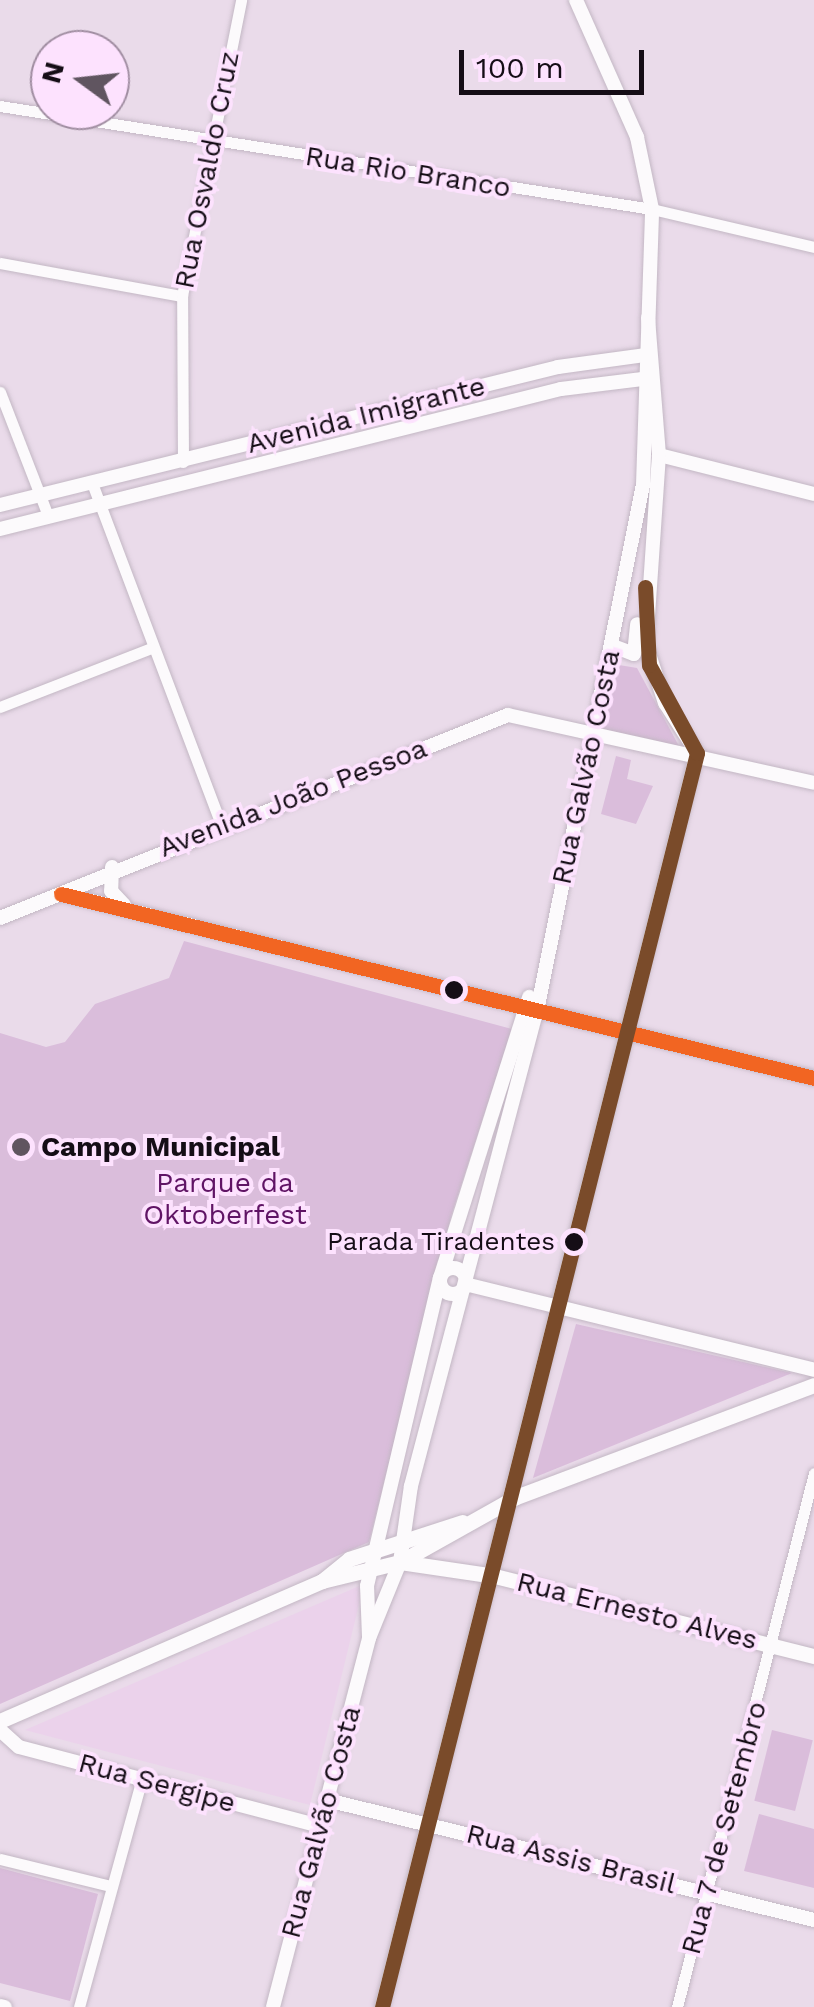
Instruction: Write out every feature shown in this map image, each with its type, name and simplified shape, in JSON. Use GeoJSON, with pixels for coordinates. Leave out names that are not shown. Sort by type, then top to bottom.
{"type":"FeatureCollection","features":[{"type":"Feature","properties":{"kind":"main road"},"geometry":{"type":"LineString","coordinates":[[322,1580],[400,1562],[464,1522],[516,1497],[814,1385]]}},
{"type":"Feature","properties":{"kind":"main road"},"geometry":{"type":"LineString","coordinates":[[0,1720],[322,1580],[376,1548],[464,1522]]}},
{"type":"Feature","properties":{"kind":"main road","name":"Rua Ernesto Alves"},"geometry":{"type":"LineString","coordinates":[[400,1562],[495,1576],[814,1656]]}},
{"type":"Feature","properties":{"kind":"street","name":"Rua Osvaldo Cruz"},"geometry":{"type":"LineString","coordinates":[[183,462],[182,296],[241,0]]}},
{"type":"Feature","properties":{"kind":"street","name":"Rua Galvão Costa"},"geometry":{"type":"LineString","coordinates":[[576,0],[638,137],[652,209],[644,306],[659,456],[646,549],[649,665],[698,753]]}},
{"type":"Feature","properties":{"kind":"street","name":"Rua Rio Branco"},"geometry":{"type":"LineString","coordinates":[[0,106],[652,209],[814,247]]}},
{"type":"Feature","properties":{"kind":"street"},"geometry":{"type":"LineString","coordinates":[[0,263],[182,296]]}},
{"type":"Feature","properties":{"kind":"street","name":"Rua Galvão Costa"},"geometry":{"type":"LineString","coordinates":[[369,1638],[370,1572],[440,1278],[537,990],[612,650],[642,485],[642,379],[648,357]]}},
{"type":"Feature","properties":{"kind":"street","name":"Avenida Imigrante"},"geometry":{"type":"LineString","coordinates":[[0,505],[558,367],[648,357]]}},
{"type":"Feature","properties":{"kind":"street","name":"Avenida Imigrante"},"geometry":{"type":"LineString","coordinates":[[0,529],[562,389],[642,379]]}},
{"type":"Feature","properties":{"kind":"street"},"geometry":{"type":"LineString","coordinates":[[0,392],[48,516]]}},
{"type":"Feature","properties":{"kind":"street"},"geometry":{"type":"LineString","coordinates":[[659,456],[814,494]]}},
{"type":"Feature","properties":{"kind":"street"},"geometry":{"type":"LineString","coordinates":[[92,483],[150,648],[222,826]]}},
{"type":"Feature","properties":{"kind":"street"},"geometry":{"type":"LineString","coordinates":[[612,650],[635,650],[646,549]]}},
{"type":"Feature","properties":{"kind":"street"},"geometry":{"type":"LineString","coordinates":[[0,707],[150,648]]}},
{"type":"Feature","properties":{"kind":"street"},"geometry":{"type":"LineString","coordinates":[[612,650],[649,665]]}},
{"type":"Feature","properties":{"kind":"street","name":"Avenida João Pessoa"},"geometry":{"type":"LineString","coordinates":[[0,918],[61,894],[112,867],[498,718],[593,730],[814,783]]}},
{"type":"Feature","properties":{"kind":"street"},"geometry":{"type":"LineString","coordinates":[[382,2007],[516,1497],[556,1307],[698,753]]}},
{"type":"Feature","properties":{"kind":"street"},"geometry":{"type":"LineString","coordinates":[[112,867],[111,891],[125,906]]}},
{"type":"Feature","properties":{"kind":"street"},"geometry":{"type":"LineString","coordinates":[[61,894],[531,1004],[814,1078]]}},
{"type":"Feature","properties":{"kind":"street","name":"Rua Galvão Costa"},"geometry":{"type":"LineString","coordinates":[[273,2007],[369,1638],[400,1562],[531,1004]]}},
{"type":"Feature","properties":{"kind":"street"},"geometry":{"type":"LineString","coordinates":[[440,1278],[456,1266],[466,1284],[814,1370]]}},
{"type":"Feature","properties":{"kind":"street","name":"Rua 7 de Setembro"},"geometry":{"type":"LineString","coordinates":[[677,2007],[814,1474]]}},
{"type":"Feature","properties":{"kind":"street","name":"Rua Sergipe"},"geometry":{"type":"LineString","coordinates":[[0,1730],[19,1748],[320,1826]]}},
{"type":"Feature","properties":{"kind":"street"},"geometry":{"type":"LineString","coordinates":[[79,2007],[142,1778]]}},
{"type":"Feature","properties":{"kind":"street","name":"Rua Assis Brasil"},"geometry":{"type":"LineString","coordinates":[[327,1800],[814,1920]]}},
{"type":"Feature","properties":{"kind":"street"},"geometry":{"type":"LineString","coordinates":[[0,1859],[111,1886]]}},
{"type":"Feature","properties":{"kind":"shaded area"},"geometry":{"type":"Polygon","coordinates":[[[364,1584],[310,1805],[25,1730],[364,1584]]]}},
{"type":"Feature","properties":{"kind":"green space"},"geometry":{"type":"Polygon","coordinates":[[[619,665],[637,668],[680,748],[603,729],[619,665]]]}},
{"type":"Feature","properties":{"kind":"green space"},"geometry":{"type":"Polygon","coordinates":[[[616,756],[631,760],[627,779],[653,786],[636,824],[601,814],[616,756]]]}},
{"type":"Feature","properties":{"kind":"green space","name":"Parque da Oktoberfest"},"geometry":{"type":"Polygon","coordinates":[[[184,941],[512,1029],[452,1213],[369,1542],[0,1704],[0,1033],[46,1047],[65,1042],[95,1004],[169,978],[184,941]]]}},
{"type":"Feature","properties":{"kind":"green space"},"geometry":{"type":"Polygon","coordinates":[[[576,1324],[792,1373],[533,1478],[576,1324]]]}},
{"type":"Feature","properties":{"kind":"green space"},"geometry":{"type":"Polygon","coordinates":[[[772,1730],[813,1740],[795,1811],[754,1801],[772,1730]]]}},
{"type":"Feature","properties":{"kind":"green space"},"geometry":{"type":"Polygon","coordinates":[[[759,1814],[814,1829],[814,1888],[744,1871],[759,1814]]]}},
{"type":"Feature","properties":{"kind":"green space"},"geometry":{"type":"Polygon","coordinates":[[[0,1868],[98,1894],[70,2001],[0,1983],[0,1868]]]}},
{"type":"Feature","properties":{"kind":"transit line"},"geometry":{"type":"LineString","coordinates":[[382,2007],[697,753],[649,665],[645,587]]}},
{"type":"Feature","properties":{"kind":"transit line"},"geometry":{"type":"LineString","coordinates":[[61,894],[814,1078]]}},
{"type":"Feature","properties":{"kind":"place","name":"Campo Municipal"},"geometry":{"type":"Point","coordinates":[21,1147]}},
{"type":"Feature","properties":{"kind":"place","name":"Parada Tiradentes"},"geometry":{"type":"Point","coordinates":[574,1242]}}]}
